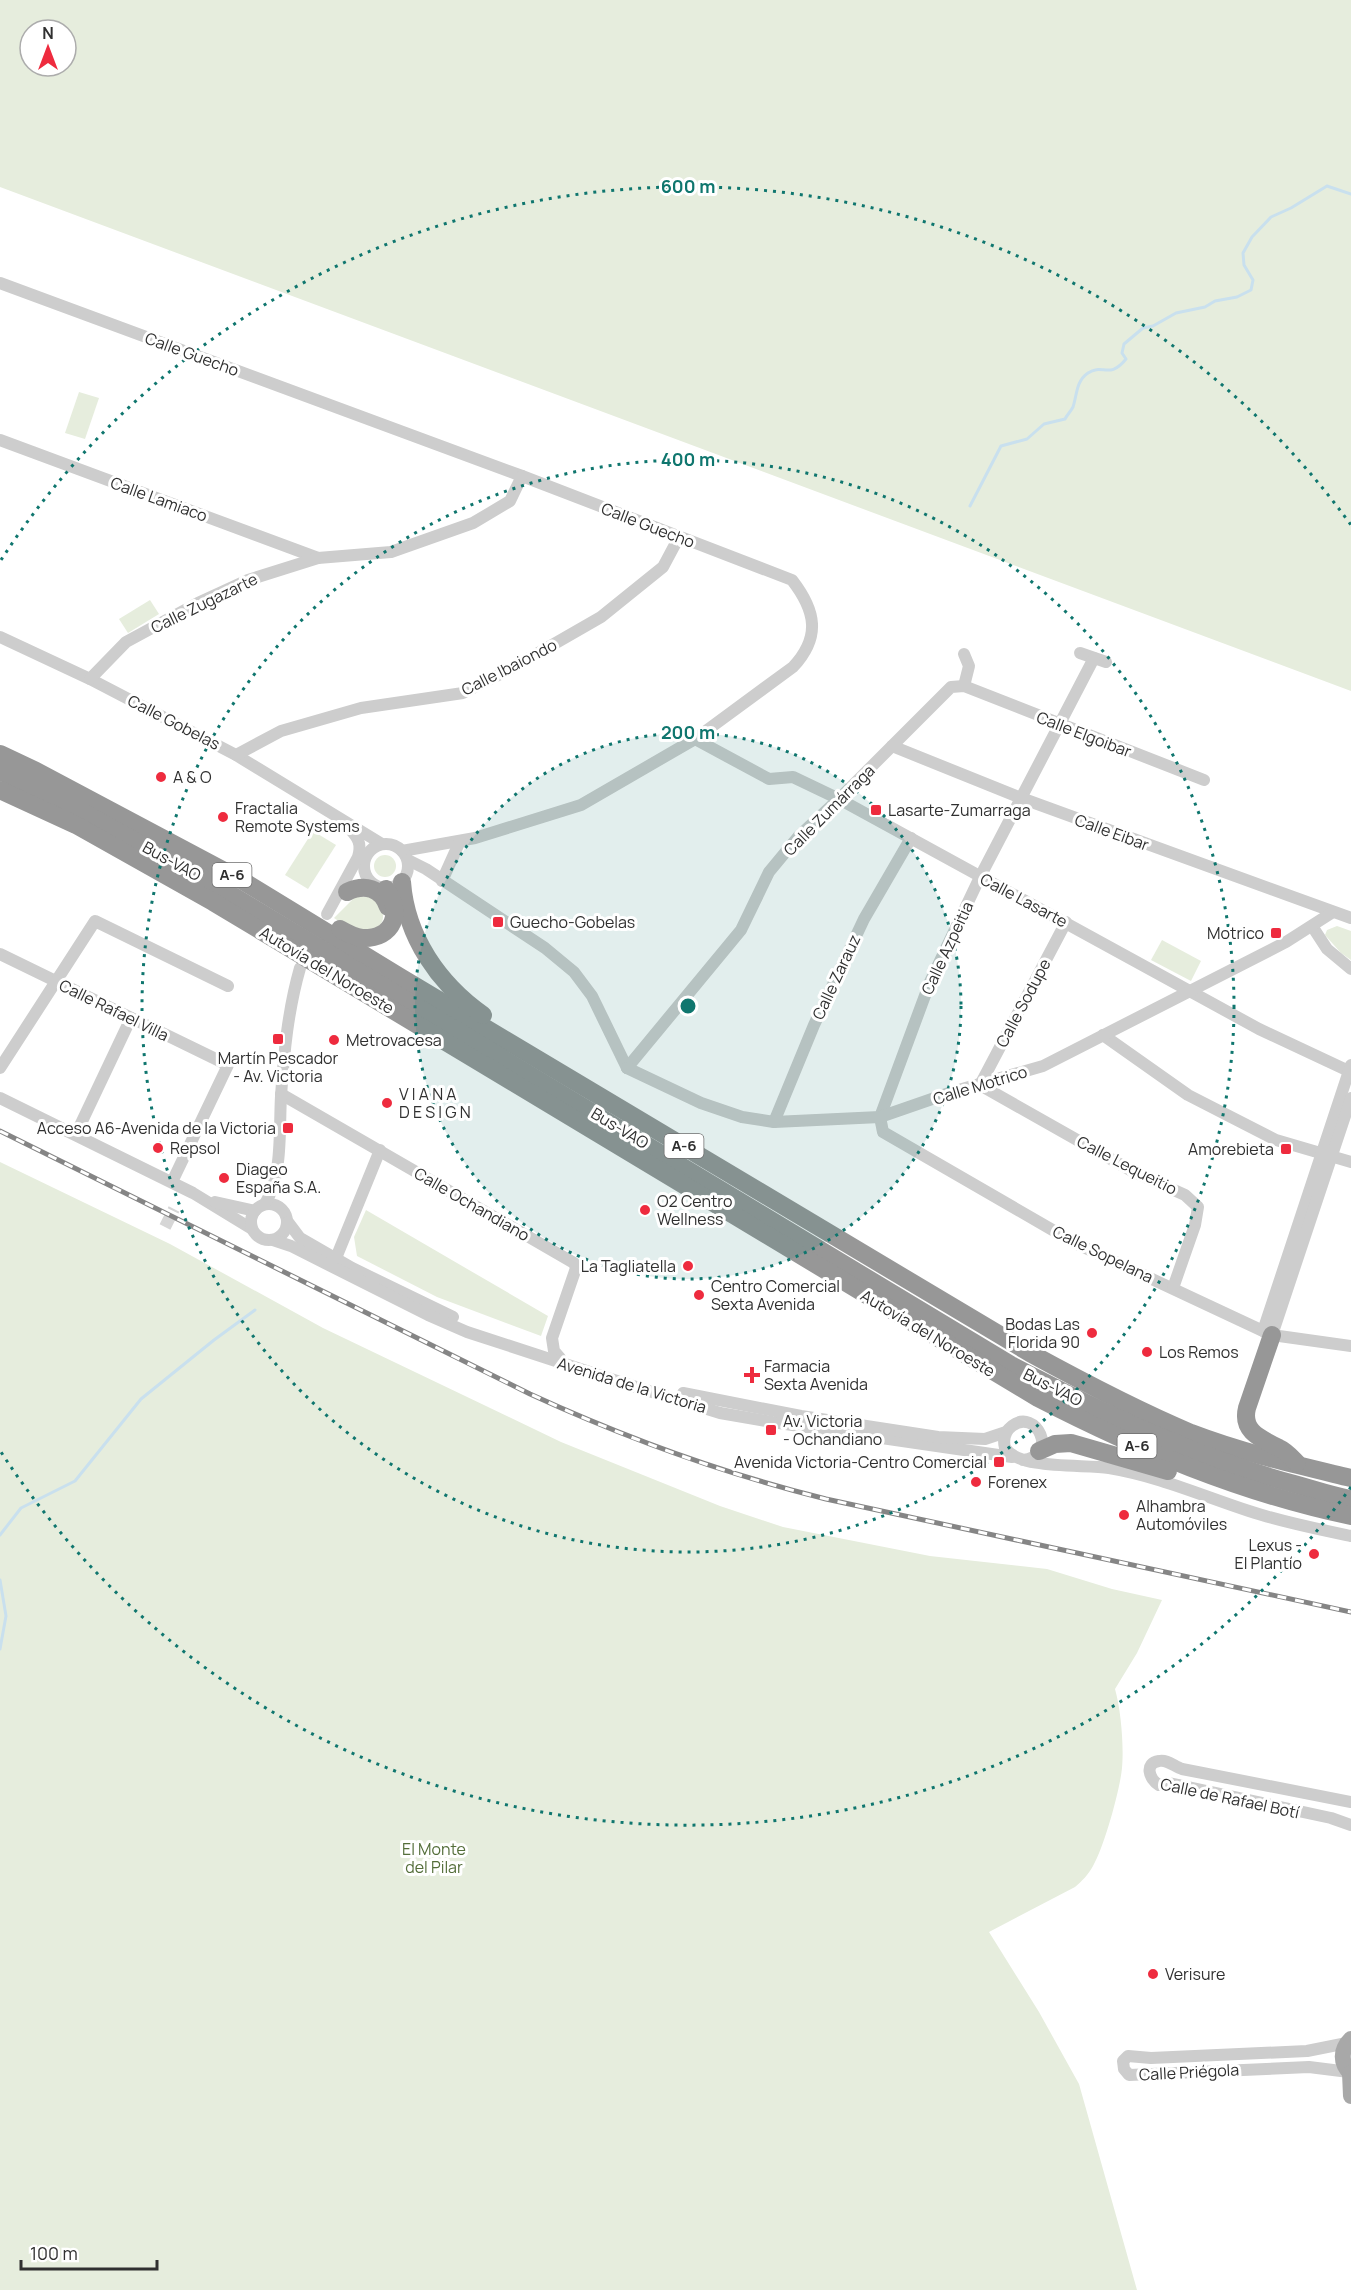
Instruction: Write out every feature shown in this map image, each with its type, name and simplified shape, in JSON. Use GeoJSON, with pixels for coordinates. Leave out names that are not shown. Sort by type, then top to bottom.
{"type":"FeatureCollection","features":[{"type":"Feature","properties":{"kind":"highway","name":"Autovía del Noroeste"},"geometry":{"type":"LineString","coordinates":[[0,754],[223,870],[310,920],[400,977],[1020,1348],[1085,1383],[1192,1433],[1264,1457],[1351,1478]]}},
{"type":"Feature","properties":{"kind":"highway","name":"Bus-VAO"},"geometry":{"type":"LineString","coordinates":[[0,771],[84,813],[220,888],[1011,1365],[1099,1411],[1158,1438],[1265,1476],[1351,1499]]}},
{"type":"Feature","properties":{"kind":"highway","name":"Autovía del Noroeste"},"geometry":{"type":"LineString","coordinates":[[0,790],[76,825],[213,902],[1038,1398],[1149,1451],[1240,1487],[1284,1501],[1351,1516]]}},
{"type":"Feature","properties":{"kind":"highway"},"geometry":{"type":"LineString","coordinates":[[310,920],[332,925],[352,936],[373,937],[387,929],[395,918],[393,899],[398,882]]}},
{"type":"Feature","properties":{"kind":"highway"},"geometry":{"type":"LineString","coordinates":[[398,882],[410,922],[426,957],[448,986],[472,1007],[507,1031],[516,1046]]}},
{"type":"Feature","properties":{"kind":"highway"},"geometry":{"type":"LineString","coordinates":[[342,894],[358,887],[367,887],[383,897],[389,908],[389,914],[380,933]]}},
{"type":"Feature","properties":{"kind":"highway"},"geometry":{"type":"LineString","coordinates":[[1268,1333],[1247,1408],[1247,1425],[1260,1439],[1281,1449],[1301,1466]]}},
{"type":"Feature","properties":{"kind":"highway"},"geometry":{"type":"LineString","coordinates":[[1042,1448],[1063,1443],[1078,1444],[1217,1486],[1240,1487]]}},
{"type":"Feature","properties":{"kind":"main road"},"geometry":{"type":"LineString","coordinates":[[1349,2041],[1342,2055],[1345,2067],[1350,2073],[1351,2096]]}},
{"type":"Feature","properties":{"kind":"street","name":"Calle Guecho"},"geometry":{"type":"LineString","coordinates":[[0,283],[522,476],[792,580],[803,594],[810,610],[813,627],[810,643],[803,656],[793,667],[695,739],[581,805],[475,838],[405,856]]}},
{"type":"Feature","properties":{"kind":"street","name":"Calle Lamiaco"},"geometry":{"type":"LineString","coordinates":[[0,440],[318,558]]}},
{"type":"Feature","properties":{"kind":"street","name":"Calle Zugazarte"},"geometry":{"type":"LineString","coordinates":[[90,679],[126,642],[188,608],[248,580],[318,558],[391,552],[472,523],[510,501],[522,476]]}},
{"type":"Feature","properties":{"kind":"street","name":"Calle Ibaiondo"},"geometry":{"type":"LineString","coordinates":[[236,755],[281,731],[361,708],[463,693],[514,667],[601,617],[663,567],[680,537]]}},
{"type":"Feature","properties":{"kind":"street","name":"Calle Gobelas"},"geometry":{"type":"LineString","coordinates":[[0,637],[90,679],[236,755],[382,844]]}},
{"type":"Feature","properties":{"kind":"street","name":"Calle Azpeitia"},"geometry":{"type":"LineString","coordinates":[[880,1117],[930,982],[980,877],[1060,725],[1100,660],[1080,652]]}},
{"type":"Feature","properties":{"kind":"street"},"geometry":{"type":"LineString","coordinates":[[964,654],[969,666],[964,686]]}},
{"type":"Feature","properties":{"kind":"street","name":"Calle Elgoibar"},"geometry":{"type":"LineString","coordinates":[[964,686],[1204,780]]}},
{"type":"Feature","properties":{"kind":"street","name":"Calle Zumárraga"},"geometry":{"type":"LineString","coordinates":[[627,1068],[741,930],[769,872],[798,837],[951,687],[964,686]]}},
{"type":"Feature","properties":{"kind":"street","name":"Calle Lasarte"},"geometry":{"type":"LineString","coordinates":[[695,739],[769,779],[793,777],[839,799],[1260,1029],[1350,1069]]}},
{"type":"Feature","properties":{"kind":"street","name":"Calle Eibar"},"geometry":{"type":"LineString","coordinates":[[892,746],[1021,798],[1351,918]]}},
{"type":"Feature","properties":{"kind":"street","name":"Calle Gobelas"},"geometry":{"type":"LineString","coordinates":[[341,820],[358,838],[361,847],[342,894]]}},
{"type":"Feature","properties":{"kind":"street"},"geometry":{"type":"LineString","coordinates":[[355,828],[366,842],[363,868],[373,885],[398,882],[418,871],[439,879]]}},
{"type":"Feature","properties":{"kind":"street","name":"Calle Zarauz"},"geometry":{"type":"LineString","coordinates":[[774,1122],[814,1025],[864,919],[911,838]]}},
{"type":"Feature","properties":{"kind":"street"},"geometry":{"type":"LineString","coordinates":[[439,879],[460,841]]}},
{"type":"Feature","properties":{"kind":"street"},"geometry":{"type":"LineString","coordinates":[[342,894],[366,857],[382,844],[390,844],[545,948],[574,972],[592,996],[627,1068]]}},
{"type":"Feature","properties":{"kind":"street"},"geometry":{"type":"LineString","coordinates":[[398,882],[405,856]]}},
{"type":"Feature","properties":{"kind":"street"},"geometry":{"type":"LineString","coordinates":[[342,894],[356,882],[368,880]]}},
{"type":"Feature","properties":{"kind":"street","name":"Calle Motrico"},"geometry":{"type":"LineString","coordinates":[[627,1068],[701,1103],[742,1117],[774,1122],[880,1117],[955,1091],[1043,1066],[1286,942],[1333,912]]}},
{"type":"Feature","properties":{"kind":"street"},"geometry":{"type":"LineString","coordinates":[[0,1068],[95,921],[228,986]]}},
{"type":"Feature","properties":{"kind":"street","name":"Calle Sodupe"},"geometry":{"type":"LineString","coordinates":[[980,1085],[1065,922]]}},
{"type":"Feature","properties":{"kind":"street"},"geometry":{"type":"LineString","coordinates":[[1312,926],[1327,949],[1351,969]]}},
{"type":"Feature","properties":{"kind":"street","name":"Calle Rafael Villa"},"geometry":{"type":"LineString","coordinates":[[0,954],[228,1065],[172,1182]]}},
{"type":"Feature","properties":{"kind":"street"},"geometry":{"type":"LineString","coordinates":[[193,1192],[252,1229],[263,1239],[273,1240],[284,1234],[288,1222],[282,1209],[278,1160],[281,1094],[289,1017],[300,968]]}},
{"type":"Feature","properties":{"kind":"street"},"geometry":{"type":"LineString","coordinates":[[76,1134],[131,1018]]}},
{"type":"Feature","properties":{"kind":"street"},"geometry":{"type":"LineString","coordinates":[[1103,1035],[1188,1095],[1276,1140],[1351,1162]]}},
{"type":"Feature","properties":{"kind":"street"},"geometry":{"type":"LineString","coordinates":[[1268,1333],[1326,1156],[1350,1069]]}},
{"type":"Feature","properties":{"kind":"street","name":"Calle Lequeitio"},"geometry":{"type":"LineString","coordinates":[[980,1085],[1132,1171],[1185,1195],[1198,1207],[1195,1225],[1173,1288]]}},
{"type":"Feature","properties":{"kind":"street","name":"Calle Ochandiano"},"geometry":{"type":"LineString","coordinates":[[281,1094],[574,1263],[576,1268],[552,1338],[554,1351],[560,1358]]}},
{"type":"Feature","properties":{"kind":"street"},"geometry":{"type":"LineString","coordinates":[[0,1098],[217,1202],[260,1208],[274,1204],[282,1209]]}},
{"type":"Feature","properties":{"kind":"street"},"geometry":{"type":"LineString","coordinates":[[1326,1156],[1351,1098]]}},
{"type":"Feature","properties":{"kind":"street","name":"Calle Sopelana"},"geometry":{"type":"LineString","coordinates":[[880,1117],[883,1132],[1075,1243],[1268,1333],[1351,1346]]}},
{"type":"Feature","properties":{"kind":"street"},"geometry":{"type":"LineString","coordinates":[[336,1258],[380,1150]]}},
{"type":"Feature","properties":{"kind":"street"},"geometry":{"type":"LineString","coordinates":[[252,1229],[251,1220],[272,1192],[278,1160]]}},
{"type":"Feature","properties":{"kind":"street","name":"Avenida de la Victoria"},"geometry":{"type":"LineString","coordinates":[[288,1222],[300,1238],[462,1322],[560,1358],[696,1397],[889,1431],[977,1440],[1006,1432]]}},
{"type":"Feature","properties":{"kind":"street","name":"Avenida de la Victoria"},"geometry":{"type":"LineString","coordinates":[[273,1240],[291,1246],[428,1316],[467,1332],[720,1413],[1017,1458],[1046,1465],[1071,1465],[1128,1472],[1166,1482],[1251,1512],[1351,1536]]}},
{"type":"Feature","properties":{"kind":"street"},"geometry":{"type":"LineString","coordinates":[[1021,1422],[1033,1425],[1041,1434],[1042,1448],[1032,1458],[1017,1458],[1005,1448],[1006,1432],[1010,1427],[1021,1422]]}},
{"type":"Feature","properties":{"kind":"street","name":"Avenida de la Victoria"},"geometry":{"type":"LineString","coordinates":[[1042,1448],[1050,1457],[1071,1465]]}},
{"type":"Feature","properties":{"kind":"street","name":"Calle de Rafael Botí"},"geometry":{"type":"LineString","coordinates":[[1351,1803],[1182,1769],[1167,1761],[1158,1760],[1152,1765],[1149,1773],[1152,1780],[1159,1785],[1169,1783],[1331,1818],[1351,1825]]}},
{"type":"Feature","properties":{"kind":"street","name":"Calle Priégola"},"geometry":{"type":"LineString","coordinates":[[1349,2041],[1307,2051],[1151,2058],[1128,2056],[1123,2061],[1124,2069],[1129,2075],[1309,2067],[1350,2073]]}},
{"type":"Feature","properties":{"kind":"green space"},"geometry":{"type":"Polygon","coordinates":[[[0,0],[1351,0],[1351,691],[0,187],[0,0]]]}},
{"type":"Feature","properties":{"kind":"green space"},"geometry":{"type":"Polygon","coordinates":[[[79,392],[99,398],[85,439],[65,433],[79,392]]]}},
{"type":"Feature","properties":{"kind":"green space"},"geometry":{"type":"Polygon","coordinates":[[[150,600],[159,614],[128,633],[119,619],[150,600]]]}},
{"type":"Feature","properties":{"kind":"green space"},"geometry":{"type":"Polygon","coordinates":[[[313,831],[336,845],[308,889],[285,875],[313,831]]]}},
{"type":"Feature","properties":{"kind":"green space"},"geometry":{"type":"Polygon","coordinates":[[[385,855],[393,858],[396,866],[393,874],[385,877],[377,874],[374,866],[377,858],[385,855]]]}},
{"type":"Feature","properties":{"kind":"green space"},"geometry":{"type":"Polygon","coordinates":[[[356,896],[374,897],[381,908],[383,920],[376,928],[366,931],[355,930],[334,918],[356,896]]]}},
{"type":"Feature","properties":{"kind":"green space"},"geometry":{"type":"Polygon","coordinates":[[[1337,926],[1351,931],[1351,960],[1341,953],[1325,935],[1327,930],[1337,926]]]}},
{"type":"Feature","properties":{"kind":"green space"},"geometry":{"type":"Polygon","coordinates":[[[1162,940],[1201,961],[1191,981],[1151,960],[1162,940]]]}},
{"type":"Feature","properties":{"kind":"green space","name":"El Monte del Pilar"},"geometry":{"type":"Polygon","coordinates":[[[0,1162],[170,1244],[323,1328],[561,1442],[720,1506],[783,1527],[930,1556],[1047,1569],[1112,1589],[1162,1600],[1137,1653],[1115,1689],[1122,1728],[1122,1768],[1111,1818],[1093,1866],[1075,1887],[989,1932],[1039,2012],[1079,2084],[1137,2290],[0,2290],[0,1162]]]}},
{"type":"Feature","properties":{"kind":"green space"},"geometry":{"type":"Polygon","coordinates":[[[366,1210],[548,1316],[541,1336],[437,1297],[357,1256],[354,1237],[366,1210]]]}},
{"type":"Feature","properties":{"kind":"waterway"},"geometry":{"type":"LineString","coordinates":[[970,506],[1001,446],[1027,439],[1044,424],[1065,419],[1073,407],[1079,384],[1084,376],[1093,370],[1110,370],[1120,365],[1126,359],[1122,353],[1124,344],[1143,328],[1153,326],[1176,313],[1205,307],[1215,301],[1237,297],[1251,290],[1253,280],[1244,265],[1243,253],[1252,237],[1271,217],[1291,208],[1327,186],[1351,194]]}},
{"type":"Feature","properties":{"kind":"waterway"},"geometry":{"type":"LineString","coordinates":[[0,1535],[21,1508],[75,1481],[141,1399],[255,1310]]}},
{"type":"Feature","properties":{"kind":"waterway"},"geometry":{"type":"LineString","coordinates":[[0,1580],[6,1616],[0,1649]]}},
{"type":"Feature","properties":{"kind":"tunnel"},"geometry":{"type":"LineString","coordinates":[[165,1227],[174,1209]]}},
{"type":"Feature","properties":{"kind":"railway"},"geometry":{"type":"LineString","coordinates":[[0,1131],[530,1394],[675,1454],[749,1478],[826,1499],[1351,1612]]}},
{"type":"Feature","properties":{"kind":"place","name":"A & O"},"geometry":{"type":"Point","coordinates":[161,777]}},
{"type":"Feature","properties":{"kind":"place","name":"Lasarte-Zumarraga"},"geometry":{"type":"Point","coordinates":[876,810]}},
{"type":"Feature","properties":{"kind":"place","name":"Fractalia Remote Systems"},"geometry":{"type":"Point","coordinates":[223,817]}},
{"type":"Feature","properties":{"kind":"place","name":"Guecho-Gobelas"},"geometry":{"type":"Point","coordinates":[498,922]}},
{"type":"Feature","properties":{"kind":"place","name":"Motrico"},"geometry":{"type":"Point","coordinates":[1276,933]}},
{"type":"Feature","properties":{"kind":"place","name":"Martín Pescador - Av. Victoria"},"geometry":{"type":"Point","coordinates":[278,1039]}},
{"type":"Feature","properties":{"kind":"place","name":"Metrovacesa"},"geometry":{"type":"Point","coordinates":[334,1040]}},
{"type":"Feature","properties":{"kind":"place","name":"V I A N A D E S I G N"},"geometry":{"type":"Point","coordinates":[387,1103]}},
{"type":"Feature","properties":{"kind":"place","name":"Acceso A6-Avenida de la Victoria"},"geometry":{"type":"Point","coordinates":[288,1128]}},
{"type":"Feature","properties":{"kind":"place","name":"Repsol"},"geometry":{"type":"Point","coordinates":[158,1148]}},
{"type":"Feature","properties":{"kind":"place","name":"Amorebieta"},"geometry":{"type":"Point","coordinates":[1286,1149]}},
{"type":"Feature","properties":{"kind":"place","name":"Diageo España S.A."},"geometry":{"type":"Point","coordinates":[224,1178]}},
{"type":"Feature","properties":{"kind":"place","name":"O2 Centro Wellness"},"geometry":{"type":"Point","coordinates":[645,1210]}},
{"type":"Feature","properties":{"kind":"place","name":"La Tagliatella"},"geometry":{"type":"Point","coordinates":[688,1266]}},
{"type":"Feature","properties":{"kind":"place","name":"Centro Comercial Sexta Avenida"},"geometry":{"type":"Point","coordinates":[699,1295]}},
{"type":"Feature","properties":{"kind":"place","name":"Bodas Las Florida 90"},"geometry":{"type":"Point","coordinates":[1092,1333]}},
{"type":"Feature","properties":{"kind":"place","name":"Los Remos"},"geometry":{"type":"Point","coordinates":[1147,1352]}},
{"type":"Feature","properties":{"kind":"place","name":"Farmacia Sexta Avenida"},"geometry":{"type":"Point","coordinates":[752,1375]}},
{"type":"Feature","properties":{"kind":"place","name":"Av. Victoria - Ochandiano"},"geometry":{"type":"Point","coordinates":[771,1430]}},
{"type":"Feature","properties":{"kind":"place","name":"Avenida Victoria-Centro Comercial"},"geometry":{"type":"Point","coordinates":[999,1462]}},
{"type":"Feature","properties":{"kind":"place","name":"Forenex"},"geometry":{"type":"Point","coordinates":[976,1482]}},
{"type":"Feature","properties":{"kind":"place","name":"Alhambra Automóviles"},"geometry":{"type":"Point","coordinates":[1124,1515]}},
{"type":"Feature","properties":{"kind":"place","name":"Lexus - El Plantío"},"geometry":{"type":"Point","coordinates":[1314,1554]}},
{"type":"Feature","properties":{"kind":"place","name":"Verisure"},"geometry":{"type":"Point","coordinates":[1153,1974]}}]}
